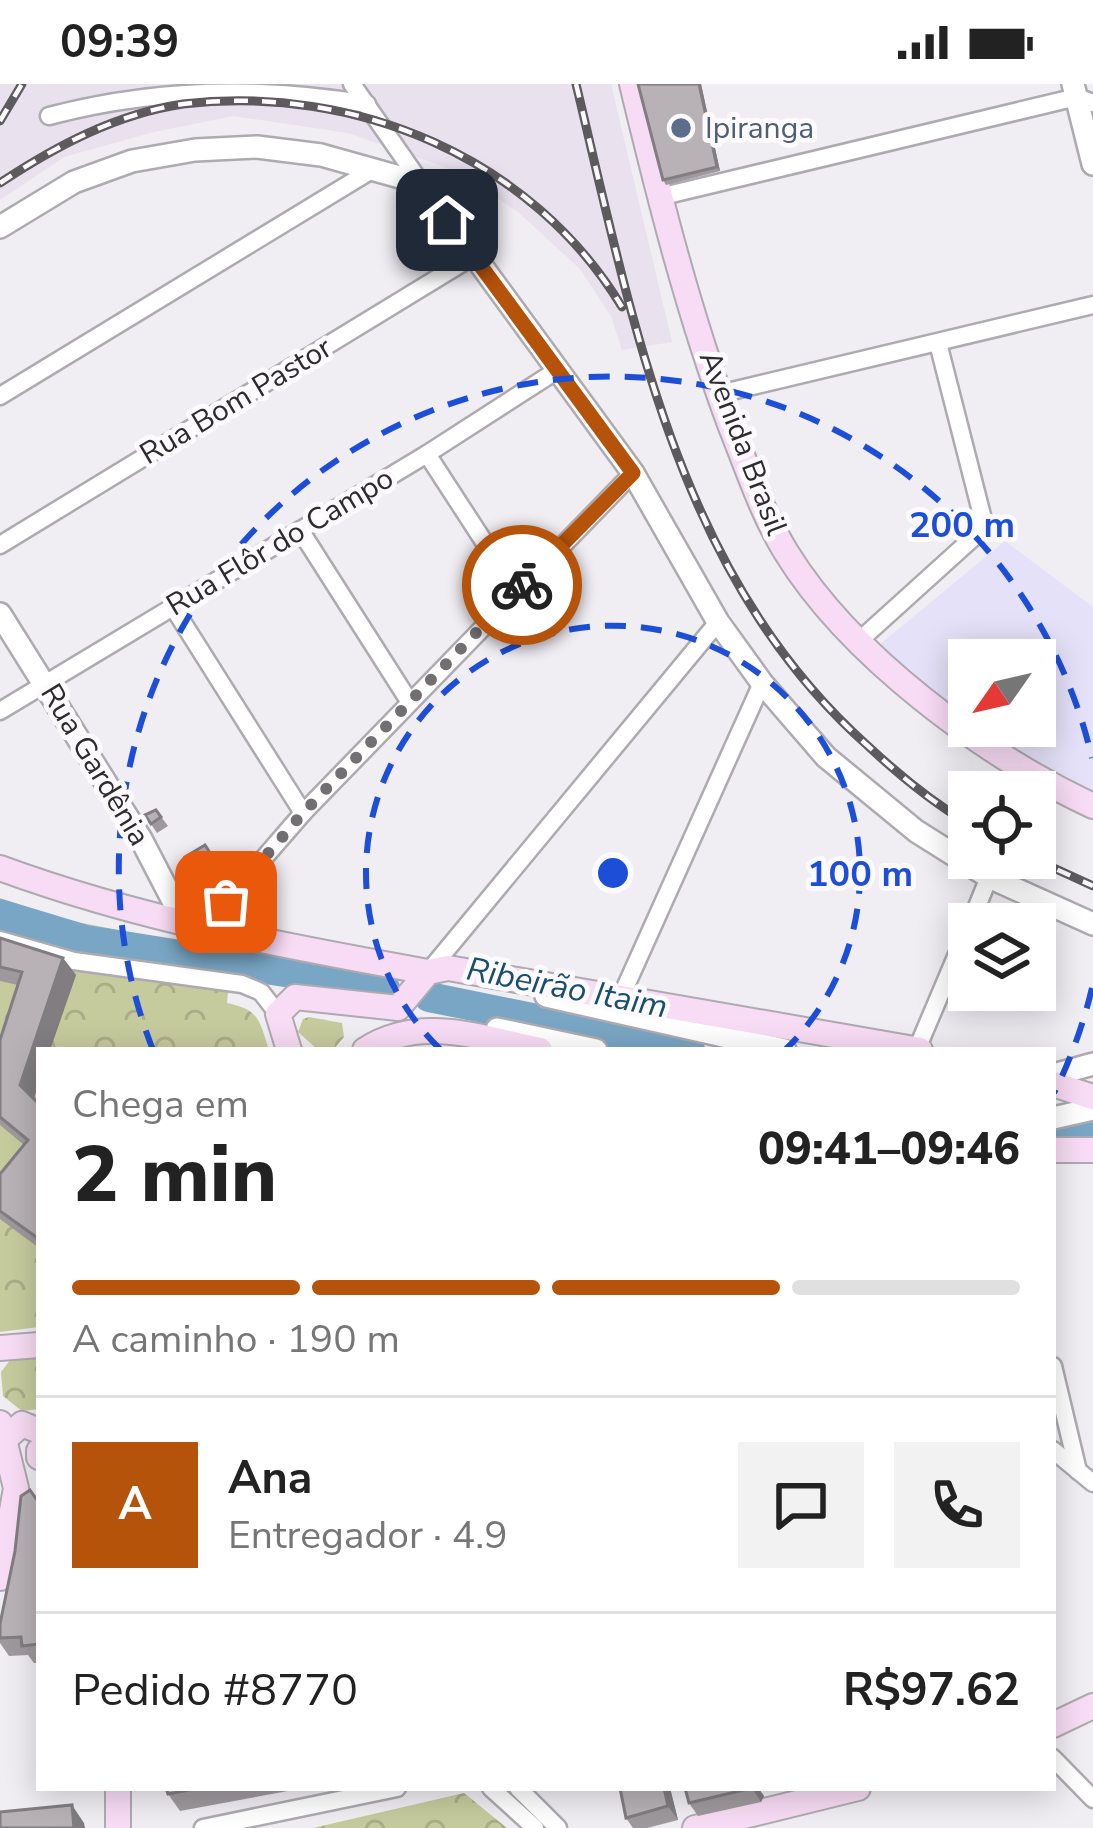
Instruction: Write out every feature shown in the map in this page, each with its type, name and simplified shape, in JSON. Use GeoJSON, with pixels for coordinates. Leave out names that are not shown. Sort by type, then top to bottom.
{"type":"FeatureCollection","features":[{"type":"Feature","properties":{"kind":"main road","name":"Avenida Brasil"},"geometry":{"type":"LineString","coordinates":[[632,84],[659,197],[719,394],[761,504],[787,554],[860,640],[927,701],[996,754],[1093,806]]}},
{"type":"Feature","properties":{"kind":"main road"},"geometry":{"type":"LineString","coordinates":[[0,868],[73,896],[422,980]]}},
{"type":"Feature","properties":{"kind":"main road"},"geometry":{"type":"LineString","coordinates":[[289,1047],[278,1014],[295,997],[398,1008],[422,980],[448,968],[901,1047]]}},
{"type":"Feature","properties":{"kind":"main road"},"geometry":{"type":"LineString","coordinates":[[370,1047],[404,1031],[439,1029],[526,1047]]}},
{"type":"Feature","properties":{"kind":"main road"},"geometry":{"type":"LineString","coordinates":[[1056,1080],[1093,1097]]}},
{"type":"Feature","properties":{"kind":"main road"},"geometry":{"type":"LineString","coordinates":[[1056,1150],[1093,1150]]}},
{"type":"Feature","properties":{"kind":"main road"},"geometry":{"type":"LineString","coordinates":[[0,1348],[36,1345]]}},
{"type":"Feature","properties":{"kind":"main road"},"geometry":{"type":"LineString","coordinates":[[0,1578],[16,1488],[2,1428],[22,1424],[36,1430]]}},
{"type":"Feature","properties":{"kind":"main road"},"geometry":{"type":"LineString","coordinates":[[1056,1724],[1093,1706]]}},
{"type":"Feature","properties":{"kind":"main road"},"geometry":{"type":"LineString","coordinates":[[118,1791],[118,1828]]}},
{"type":"Feature","properties":{"kind":"main road"},"geometry":{"type":"LineString","coordinates":[[695,1828],[790,1795],[829,1791]]}},
{"type":"Feature","properties":{"kind":"street"},"geometry":{"type":"LineString","coordinates":[[352,84],[472,257],[633,473],[718,622],[762,683],[826,757],[948,851]]}},
{"type":"Feature","properties":{"kind":"street"},"geometry":{"type":"LineString","coordinates":[[49,116],[201,87],[367,104]]}},
{"type":"Feature","properties":{"kind":"street"},"geometry":{"type":"LineString","coordinates":[[659,197],[1081,95],[1093,164]]}},
{"type":"Feature","properties":{"kind":"street"},"geometry":{"type":"LineString","coordinates":[[0,227],[74,182],[132,161],[195,150],[256,147],[321,154],[421,183]]}},
{"type":"Feature","properties":{"kind":"street"},"geometry":{"type":"LineString","coordinates":[[0,396],[375,168]]}},
{"type":"Feature","properties":{"kind":"street","name":"Rua Bom Pastor"},"geometry":{"type":"LineString","coordinates":[[0,545],[472,257]]}},
{"type":"Feature","properties":{"kind":"street"},"geometry":{"type":"LineString","coordinates":[[719,394],[1093,305]]}},
{"type":"Feature","properties":{"kind":"street"},"geometry":{"type":"LineString","coordinates":[[860,640],[985,527],[938,343]]}},
{"type":"Feature","properties":{"kind":"street","name":"Rua Flôr do Campo"},"geometry":{"type":"LineString","coordinates":[[0,712],[428,454],[559,369]]}},
{"type":"Feature","properties":{"kind":"street"},"geometry":{"type":"LineString","coordinates":[[428,454],[516,591]]}},
{"type":"Feature","properties":{"kind":"street"},"geometry":{"type":"LineString","coordinates":[[193,924],[633,473]]}},
{"type":"Feature","properties":{"kind":"street"},"geometry":{"type":"LineString","coordinates":[[300,530],[409,701]]}},
{"type":"Feature","properties":{"kind":"street"},"geometry":{"type":"LineString","coordinates":[[173,607],[303,813]]}},
{"type":"Feature","properties":{"kind":"street","name":"Rua Gardênia"},"geometry":{"type":"LineString","coordinates":[[0,614],[193,924]]}},
{"type":"Feature","properties":{"kind":"street"},"geometry":{"type":"LineString","coordinates":[[422,980],[718,622]]}},
{"type":"Feature","properties":{"kind":"street"},"geometry":{"type":"LineString","coordinates":[[620,999],[762,683]]}},
{"type":"Feature","properties":{"kind":"street"},"geometry":{"type":"LineString","coordinates":[[993,879],[1093,924]]}},
{"type":"Feature","properties":{"kind":"street"},"geometry":{"type":"LineString","coordinates":[[0,940],[74,961],[242,983],[261,992],[278,1014]]}},
{"type":"Feature","properties":{"kind":"street"},"geometry":{"type":"LineString","coordinates":[[920,1047],[948,978]]}},
{"type":"Feature","properties":{"kind":"street"},"geometry":{"type":"LineString","coordinates":[[422,980],[538,993],[768,1047]]}},
{"type":"Feature","properties":{"kind":"street"},"geometry":{"type":"LineString","coordinates":[[404,1031],[421,1022],[456,1022],[581,1047]]}},
{"type":"Feature","properties":{"kind":"street"},"geometry":{"type":"LineString","coordinates":[[1056,1078],[1093,1064]]}},
{"type":"Feature","properties":{"kind":"street"},"geometry":{"type":"LineString","coordinates":[[1056,1117],[1093,1108]]}},
{"type":"Feature","properties":{"kind":"street"},"geometry":{"type":"LineString","coordinates":[[1056,1376],[1088,1478]]}},
{"type":"Feature","properties":{"kind":"street"},"geometry":{"type":"LineString","coordinates":[[1056,1452],[1088,1478]]}},
{"type":"Feature","properties":{"kind":"street"},"geometry":{"type":"LineString","coordinates":[[1056,1761],[1093,1799]]}},
{"type":"Feature","properties":{"kind":"street"},"geometry":{"type":"LineString","coordinates":[[203,1828],[383,1791]]}},
{"type":"Feature","properties":{"kind":"street"},"geometry":{"type":"LineString","coordinates":[[494,1791],[535,1828]]}},
{"type":"Feature","properties":{"kind":"street"},"geometry":{"type":"LineString","coordinates":[[521,1791],[558,1828]]}},
{"type":"Feature","properties":{"kind":"shaded area"},"geometry":{"type":"Polygon","coordinates":[[[0,84],[611,84],[672,342],[622,350],[611,316],[580,269],[518,212],[456,171],[348,133],[233,116],[64,157],[0,200],[0,84]]]}},
{"type":"Feature","properties":{"kind":"shaded area"},"geometry":{"type":"Polygon","coordinates":[[[1005,541],[1093,607],[1093,792],[1005,747],[1056,747],[1056,639],[948,639],[948,704],[879,645],[1005,541]]]}},
{"type":"Feature","properties":{"kind":"green space"},"geometry":{"type":"Polygon","coordinates":[[[0,898],[62,919],[241,954],[240,961],[62,928],[0,906],[0,898]]]}},
{"type":"Feature","properties":{"kind":"green space"},"geometry":{"type":"Polygon","coordinates":[[[0,936],[26,946],[229,981],[227,1003],[257,1018],[268,1047],[36,1047],[36,1327],[0,1332],[0,936]]]}},
{"type":"Feature","properties":{"kind":"green space"},"geometry":{"type":"Polygon","coordinates":[[[303,1019],[342,1023],[344,1037],[336,1047],[315,1047],[298,1032],[303,1019]]]}},
{"type":"Feature","properties":{"kind":"green space"},"geometry":{"type":"Polygon","coordinates":[[[36,1356],[36,1409],[22,1411],[3,1396],[1,1372],[11,1359],[36,1356]]]}},
{"type":"Feature","properties":{"kind":"green space"},"geometry":{"type":"Polygon","coordinates":[[[464,1793],[507,1828],[313,1828],[464,1793]]]}},
{"type":"Feature","properties":{"kind":"building","name":"Ipiranga"},"geometry":{"type":"Polygon","coordinates":[[[638,84],[699,84],[717,167],[663,180],[638,84]]]}},
{"type":"Feature","properties":{"kind":"building"},"geometry":{"type":"Polygon","coordinates":[[[156,810],[161,817],[151,824],[145,815],[156,810]]]}},
{"type":"Feature","properties":{"kind":"building"},"geometry":{"type":"Polygon","coordinates":[[[205,845],[219,867],[199,881],[185,857],[205,845]]]}},
{"type":"Feature","properties":{"kind":"building"},"geometry":{"type":"Polygon","coordinates":[[[0,938],[63,958],[20,1085],[36,1101],[36,1237],[0,1211],[0,1174],[28,1140],[0,1117],[0,1040],[22,972],[0,967],[0,938]]]}},
{"type":"Feature","properties":{"kind":"building"},"geometry":{"type":"Polygon","coordinates":[[[30,1490],[36,1499],[36,1644],[22,1646],[21,1637],[0,1638],[21,1496],[30,1490]]]}},
{"type":"Feature","properties":{"kind":"building"},"geometry":{"type":"Polygon","coordinates":[[[621,1791],[665,1791],[668,1806],[626,1818],[621,1791]]]}},
{"type":"Feature","properties":{"kind":"building"},"geometry":{"type":"Polygon","coordinates":[[[686,1791],[739,1791],[689,1803],[686,1791]]]}},
{"type":"Feature","properties":{"kind":"building"},"geometry":{"type":"Polygon","coordinates":[[[72,1805],[74,1828],[0,1828],[0,1812],[72,1805]]]}},
{"type":"Feature","properties":{"kind":"waterway","name":"Ribeirão Itaim"},"geometry":{"type":"LineString","coordinates":[[0,914],[86,940],[385,988]]}},
{"type":"Feature","properties":{"kind":"waterway","name":"Ribeirão Itaim"},"geometry":{"type":"LineString","coordinates":[[429,997],[675,1047]]}},
{"type":"Feature","properties":{"kind":"waterway","name":"Ribeirão Itaim"},"geometry":{"type":"LineString","coordinates":[[1056,1122],[1093,1129]]}},
{"type":"Feature","properties":{"kind":"railway"},"geometry":{"type":"LineString","coordinates":[[0,121],[22,84]]}},
{"type":"Feature","properties":{"kind":"railway"},"geometry":{"type":"LineString","coordinates":[[576,84],[643,353],[707,524],[750,604],[803,678],[868,746],[948,810]]}},
{"type":"Feature","properties":{"kind":"railway"},"geometry":{"type":"LineString","coordinates":[[0,183],[87,133],[158,109],[248,101],[312,106],[374,120],[434,142],[489,172],[540,210],[584,255],[622,307]]}},
{"type":"Feature","properties":{"kind":"railway"},"geometry":{"type":"LineString","coordinates":[[1056,869],[1093,886]]}},
{"type":"Feature","properties":{"kind":"way so far"},"geometry":{"type":"LineString","coordinates":[[226,902],[303,813],[522,585]]}},
{"type":"Feature","properties":{"kind":"place","name":"Ipiranga"},"geometry":{"type":"Point","coordinates":[681,128]}},
{"type":"Feature","properties":{"kind":"route"},"geometry":{"type":"LineString","coordinates":[[447,220],[633,473],[522,585]]}}]}
